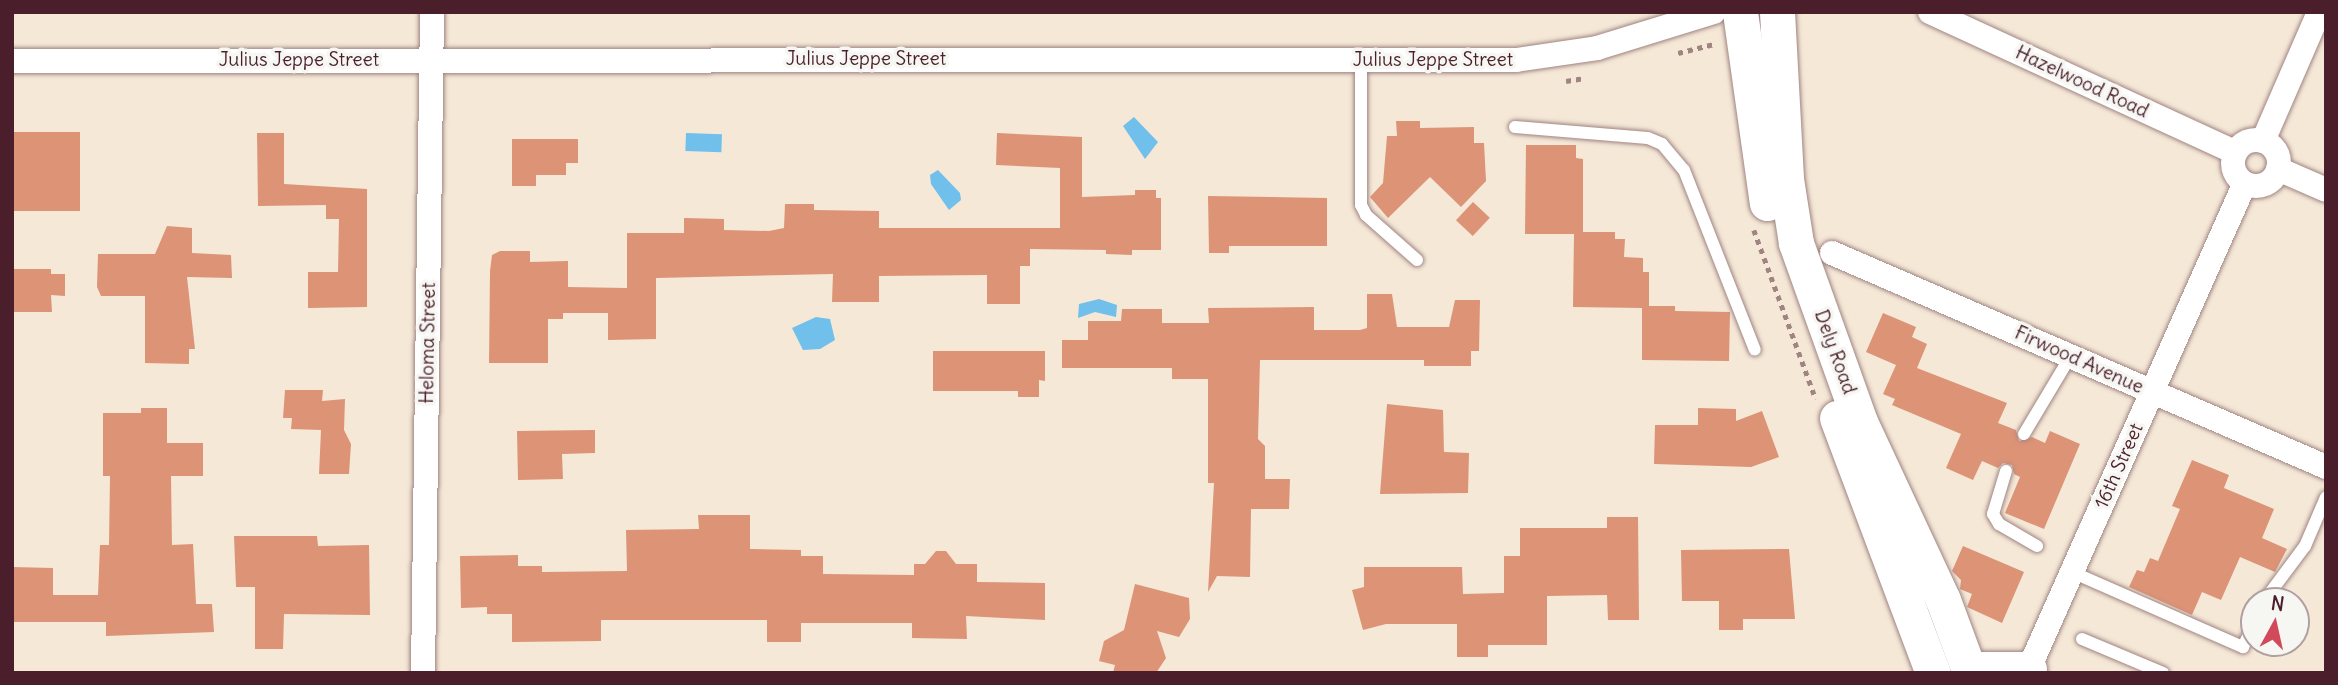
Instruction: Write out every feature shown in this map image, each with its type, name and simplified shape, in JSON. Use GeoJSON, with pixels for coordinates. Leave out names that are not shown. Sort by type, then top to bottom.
{"type":"FeatureCollection","features":[{"type":"Feature","properties":{"kind":"main road","name":"Dely Road"},"geometry":{"type":"LineString","coordinates":[[1740,12],[1775,255],[1933,673]]}},
{"type":"Feature","properties":{"kind":"main road","name":"Dely Road"},"geometry":{"type":"LineString","coordinates":[[1777,12],[1786,179],[1796,243],[1860,422],[1933,577],[1969,671]]}},
{"type":"Feature","properties":{"kind":"main road"},"geometry":{"type":"LineString","coordinates":[[1969,671],[2028,671]]}},
{"type":"Feature","properties":{"kind":"street","name":"Heloma Street"},"geometry":{"type":"LineString","coordinates":[[423,673],[432,12]]}},
{"type":"Feature","properties":{"kind":"street","name":"Julius Jeppe Street"},"geometry":{"type":"LineString","coordinates":[[12,61],[1361,61],[1552,57],[1714,12]]}},
{"type":"Feature","properties":{"kind":"street","name":"Hazelwood Road"},"geometry":{"type":"LineString","coordinates":[[1930,12],[2235,152]]}},
{"type":"Feature","properties":{"kind":"street"},"geometry":{"type":"LineString","coordinates":[[2263,141],[2319,12]]}},
{"type":"Feature","properties":{"kind":"street"},"geometry":{"type":"LineString","coordinates":[[2247,141],[2263,141],[2276,151],[2278,169],[2266,183],[2245,183],[2235,173],[2235,152],[2247,141]]}},
{"type":"Feature","properties":{"kind":"street"},"geometry":{"type":"LineString","coordinates":[[2278,169],[2326,190]]}},
{"type":"Feature","properties":{"kind":"street","name":"16th Street"},"geometry":{"type":"LineString","coordinates":[[2028,671],[2245,183]]}},
{"type":"Feature","properties":{"kind":"street","name":"Firwood Avenue"},"geometry":{"type":"LineString","coordinates":[[1832,253],[2326,467]]}},
{"type":"Feature","properties":{"kind":"lane"},"geometry":{"type":"LineString","coordinates":[[1361,61],[1362,205],[1366,215],[1417,260]]}},
{"type":"Feature","properties":{"kind":"lane"},"geometry":{"type":"LineString","coordinates":[[1515,127],[1648,138],[1662,144],[1684,170],[1755,350]]}},
{"type":"Feature","properties":{"kind":"lane"},"geometry":{"type":"LineString","coordinates":[[2024,434],[2070,357]]}},
{"type":"Feature","properties":{"kind":"lane"},"geometry":{"type":"LineString","coordinates":[[2006,471],[1993,501],[1993,514],[1999,524],[2037,546]]}},
{"type":"Feature","properties":{"kind":"lane"},"geometry":{"type":"LineString","coordinates":[[2275,587],[2305,547],[2326,497]]}},
{"type":"Feature","properties":{"kind":"lane"},"geometry":{"type":"LineString","coordinates":[[2073,572],[2240,646]]}},
{"type":"Feature","properties":{"kind":"lane"},"geometry":{"type":"LineString","coordinates":[[2082,639],[2163,673]]}},
{"type":"Feature","properties":{"kind":"path"},"geometry":{"type":"LineString","coordinates":[[1672,54],[1712,43],[1715,57]]}},
{"type":"Feature","properties":{"kind":"path"},"geometry":{"type":"LineString","coordinates":[[1553,82],[1592,76]]}},
{"type":"Feature","properties":{"kind":"path"},"geometry":{"type":"LineString","coordinates":[[1750,218],[1821,413]]}},
{"type":"Feature","properties":{"kind":"water"},"geometry":{"type":"Polygon","coordinates":[[[1134,117],[1158,142],[1145,159],[1123,126],[1134,117]]]}},
{"type":"Feature","properties":{"kind":"water"},"geometry":{"type":"Polygon","coordinates":[[[686,133],[722,134],[721,152],[685,151],[686,133]]]}},
{"type":"Feature","properties":{"kind":"water"},"geometry":{"type":"Polygon","coordinates":[[[938,170],[960,193],[961,200],[949,210],[931,184],[930,175],[938,170]]]}},
{"type":"Feature","properties":{"kind":"water"},"geometry":{"type":"Polygon","coordinates":[[[1099,299],[1117,305],[1116,317],[1095,312],[1078,318],[1079,304],[1099,299]]]}},
{"type":"Feature","properties":{"kind":"water"},"geometry":{"type":"Polygon","coordinates":[[[816,317],[830,319],[835,340],[820,349],[803,350],[792,328],[816,317]]]}},
{"type":"Feature","properties":{"kind":"building"},"geometry":{"type":"Polygon","coordinates":[[[1396,121],[1420,121],[1420,128],[1474,127],[1474,143],[1484,143],[1486,181],[1461,207],[1430,177],[1388,218],[1370,197],[1383,183],[1387,136],[1397,136],[1396,121]]]}},
{"type":"Feature","properties":{"kind":"building"},"geometry":{"type":"Polygon","coordinates":[[[12,132],[80,132],[80,211],[12,211],[12,132]]]}},
{"type":"Feature","properties":{"kind":"building"},"geometry":{"type":"Polygon","coordinates":[[[257,133],[284,133],[284,184],[367,189],[367,307],[308,308],[308,272],[338,272],[339,219],[326,219],[326,205],[258,206],[257,133]]]}},
{"type":"Feature","properties":{"kind":"building"},"geometry":{"type":"Polygon","coordinates":[[[997,133],[1082,137],[1082,197],[1135,195],[1135,190],[1156,190],[1156,198],[1161,198],[1161,250],[1132,250],[1132,255],[1106,254],[1106,250],[1030,249],[1030,266],[1020,266],[1020,304],[987,304],[987,275],[879,276],[879,302],[832,302],[833,274],[656,278],[656,339],[608,340],[608,313],[563,313],[563,319],[548,319],[548,363],[489,363],[490,271],[492,255],[500,251],[530,251],[530,262],[568,261],[568,287],[627,288],[627,233],[684,233],[684,218],[724,219],[724,230],[769,231],[784,228],[785,204],[814,204],[814,210],[879,211],[879,228],[1060,228],[1060,168],[996,165],[997,133]]]}},
{"type":"Feature","properties":{"kind":"building"},"geometry":{"type":"Polygon","coordinates":[[[512,139],[578,139],[578,163],[566,163],[566,175],[536,175],[536,186],[512,186],[512,139]]]}},
{"type":"Feature","properties":{"kind":"building"},"geometry":{"type":"Polygon","coordinates":[[[1526,145],[1576,145],[1576,158],[1583,159],[1583,232],[1615,232],[1615,239],[1625,239],[1624,257],[1643,258],[1643,272],[1649,272],[1649,306],[1675,306],[1675,311],[1730,312],[1729,361],[1642,360],[1642,308],[1573,307],[1574,234],[1525,234],[1526,145]]]}},
{"type":"Feature","properties":{"kind":"building"},"geometry":{"type":"Polygon","coordinates":[[[1208,196],[1327,198],[1327,246],[1229,246],[1229,253],[1209,253],[1208,196]]]}},
{"type":"Feature","properties":{"kind":"building"},"geometry":{"type":"Polygon","coordinates":[[[1473,202],[1490,218],[1473,236],[1456,220],[1473,202]]]}},
{"type":"Feature","properties":{"kind":"building"},"geometry":{"type":"Polygon","coordinates":[[[167,226],[192,228],[192,253],[231,255],[232,278],[187,277],[195,349],[189,349],[189,364],[145,363],[145,296],[101,296],[97,287],[98,254],[155,254],[167,226]]]}},
{"type":"Feature","properties":{"kind":"building"},"geometry":{"type":"Polygon","coordinates":[[[12,269],[51,269],[51,274],[65,274],[65,296],[51,295],[52,312],[12,312],[12,269]]]}},
{"type":"Feature","properties":{"kind":"building"},"geometry":{"type":"Polygon","coordinates":[[[1367,294],[1392,294],[1397,327],[1449,327],[1455,300],[1480,300],[1479,351],[1471,351],[1471,366],[1424,366],[1424,360],[1260,360],[1258,439],[1265,446],[1265,479],[1290,479],[1289,509],[1251,509],[1250,577],[1217,576],[1208,592],[1214,483],[1208,483],[1208,379],[1172,379],[1172,368],[1062,368],[1062,340],[1088,340],[1088,321],[1121,321],[1122,309],[1162,309],[1162,323],[1209,323],[1208,308],[1314,307],[1314,330],[1360,330],[1367,328],[1367,294]]]}},
{"type":"Feature","properties":{"kind":"building"},"geometry":{"type":"Polygon","coordinates":[[[1883,313],[1916,327],[1912,337],[1927,344],[1917,368],[2007,403],[1998,423],[2016,430],[2019,441],[2032,437],[2045,443],[2050,431],[2080,444],[2044,529],[2005,513],[2020,477],[2014,474],[2012,465],[2003,463],[1998,468],[1982,461],[1973,480],[1946,468],[1961,434],[1892,405],[1895,399],[1883,394],[1896,365],[1866,352],[1883,313]]]}},
{"type":"Feature","properties":{"kind":"building"},"geometry":{"type":"Polygon","coordinates":[[[933,351],[1045,351],[1045,381],[1039,380],[1039,397],[1018,397],[1018,391],[933,391],[933,351]]]}},
{"type":"Feature","properties":{"kind":"building"},"geometry":{"type":"Polygon","coordinates":[[[285,390],[323,390],[322,401],[345,399],[344,430],[351,444],[349,474],[319,474],[321,430],[291,429],[292,418],[283,418],[285,390]]]}},
{"type":"Feature","properties":{"kind":"building"},"geometry":{"type":"Polygon","coordinates":[[[1387,404],[1443,410],[1444,452],[1469,453],[1468,493],[1380,494],[1387,404]]]}},
{"type":"Feature","properties":{"kind":"building"},"geometry":{"type":"Polygon","coordinates":[[[141,408],[167,408],[167,443],[203,443],[203,476],[171,476],[172,545],[193,544],[196,604],[212,604],[214,632],[106,636],[106,622],[12,622],[12,567],[53,568],[53,595],[98,595],[100,545],[109,545],[110,476],[103,476],[103,413],[141,413],[141,408]]]}},
{"type":"Feature","properties":{"kind":"building"},"geometry":{"type":"Polygon","coordinates":[[[1698,408],[1736,409],[1736,421],[1762,411],[1779,457],[1751,467],[1654,464],[1655,425],[1698,425],[1698,408]]]}},
{"type":"Feature","properties":{"kind":"building"},"geometry":{"type":"Polygon","coordinates":[[[595,430],[595,453],[562,454],[563,479],[518,480],[517,431],[595,430]]]}},
{"type":"Feature","properties":{"kind":"building"},"geometry":{"type":"Polygon","coordinates":[[[2192,460],[2229,475],[2224,488],[2274,509],[2262,538],[2287,549],[2275,572],[2240,557],[2221,600],[2202,592],[2192,615],[2129,587],[2137,570],[2144,572],[2150,558],[2158,561],[2180,509],[2172,506],[2192,460]]]}},
{"type":"Feature","properties":{"kind":"building"},"geometry":{"type":"Polygon","coordinates":[[[698,515],[750,515],[750,549],[801,550],[801,556],[823,556],[823,574],[914,575],[914,564],[925,564],[936,551],[946,551],[956,564],[977,564],[977,582],[1045,583],[1045,620],[966,616],[967,639],[912,638],[912,623],[801,623],[801,642],[767,642],[767,620],[601,620],[601,641],[512,642],[512,614],[487,614],[487,607],[461,608],[460,556],[518,555],[518,566],[542,566],[542,572],[627,571],[626,530],[699,529],[698,515]]]}},
{"type":"Feature","properties":{"kind":"building"},"geometry":{"type":"Polygon","coordinates":[[[1607,517],[1638,517],[1639,620],[1608,620],[1607,595],[1547,596],[1547,645],[1488,645],[1488,657],[1457,657],[1457,624],[1386,624],[1363,630],[1352,590],[1364,587],[1364,567],[1462,567],[1463,594],[1504,593],[1504,556],[1520,556],[1520,528],[1607,528],[1607,517]]]}},
{"type":"Feature","properties":{"kind":"building"},"geometry":{"type":"Polygon","coordinates":[[[234,536],[317,536],[318,546],[369,545],[370,615],[284,614],[283,649],[255,649],[255,587],[236,587],[234,536]]]}},
{"type":"Feature","properties":{"kind":"building"},"geometry":{"type":"Polygon","coordinates":[[[1963,546],[2024,572],[2002,623],[1967,607],[1972,594],[1960,589],[1961,580],[1952,571],[1963,546]]]}},
{"type":"Feature","properties":{"kind":"building"},"geometry":{"type":"Polygon","coordinates":[[[1789,549],[1795,619],[1743,619],[1743,630],[1719,630],[1719,601],[1682,601],[1681,550],[1789,549]]]}},
{"type":"Feature","properties":{"kind":"building"},"geometry":{"type":"Polygon","coordinates":[[[1135,584],[1189,598],[1190,619],[1179,637],[1157,631],[1166,658],[1156,673],[1113,673],[1115,665],[1099,661],[1104,641],[1124,630],[1135,584]]]}}]}
